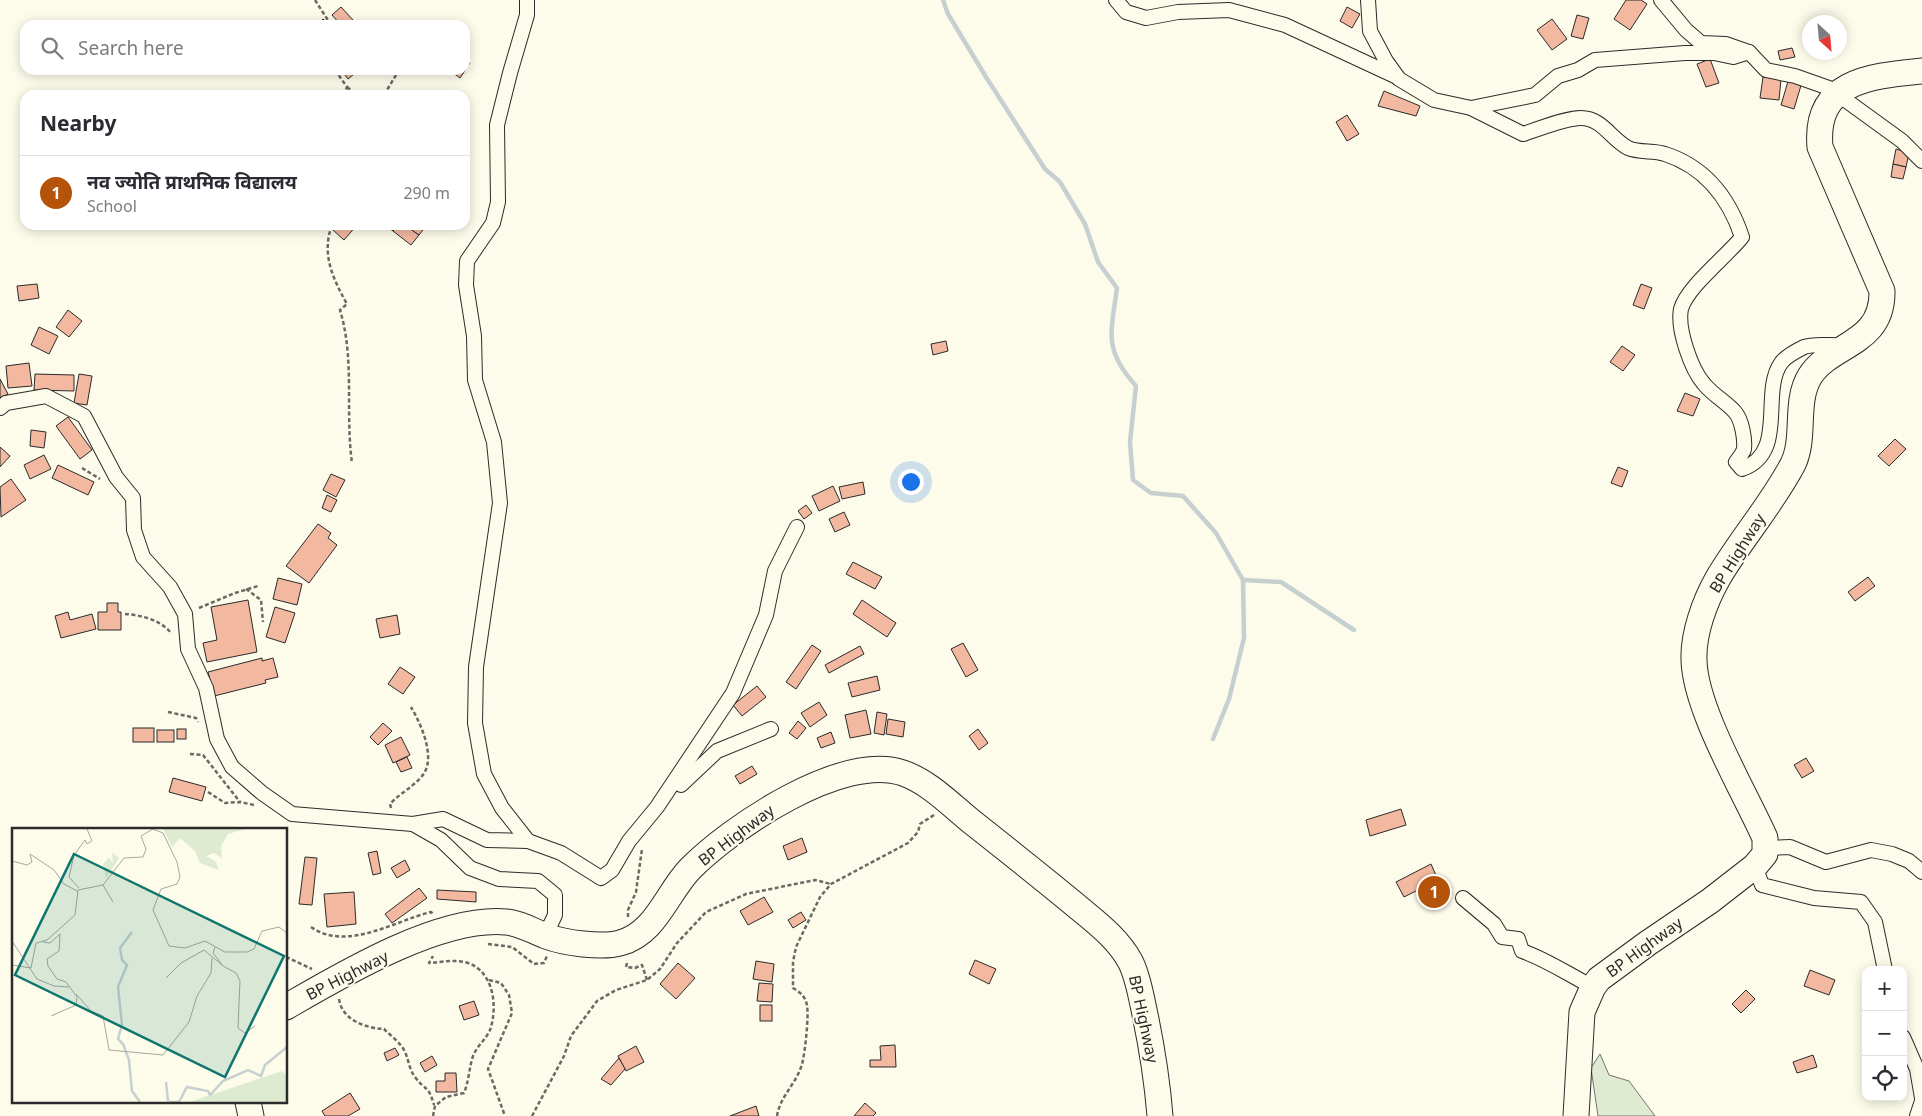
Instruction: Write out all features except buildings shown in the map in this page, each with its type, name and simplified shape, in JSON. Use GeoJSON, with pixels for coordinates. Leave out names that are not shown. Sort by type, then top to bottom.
{"type":"FeatureCollection","features":[{"type":"Feature","properties":{"kind":"highway","name":"BP Highway"},"geometry":{"type":"LineString","coordinates":[[1576,1116],[1582,1012],[1593,987],[1599,979],[1710,901],[1761,857],[1766,838],[1710,721],[1698,688],[1694,660],[1700,620],[1718,579],[1794,462],[1805,387],[1811,376],[1818,366],[1851,345],[1873,324],[1879,314],[1882,291],[1820,147],[1819,133],[1826,109],[1837,94],[1855,82],[1873,76],[1922,71]]}},
{"type":"Feature","properties":{"kind":"highway","name":"BP Highway"},"geometry":{"type":"LineString","coordinates":[[288,1006],[335,978],[427,935],[444,940],[484,922],[508,922],[551,938],[618,944],[636,938],[649,926],[673,889],[689,870],[723,840],[762,812],[799,792],[843,776],[868,771],[889,770],[919,781],[944,799],[1092,918],[1122,948],[1131,962],[1137,980],[1152,1049],[1160,1116]]}},
{"type":"Feature","properties":{"kind":"street"},"geometry":{"type":"LineString","coordinates":[[527,0],[528,15],[497,125],[498,202],[493,223],[467,261],[466,286],[474,336],[475,380],[494,442],[500,503],[476,667],[475,723],[484,774],[502,808],[528,841]]}},
{"type":"Feature","properties":{"kind":"street"},"geometry":{"type":"LineString","coordinates":[[1116,0],[1126,12],[1146,18],[1178,12],[1229,10],[1285,25],[1399,79],[1434,100],[1471,108],[1523,134],[1581,118],[1598,122],[1614,140],[1630,149],[1663,154],[1689,163],[1713,183],[1736,219],[1742,237],[1727,255],[1696,284],[1682,309],[1683,337],[1689,356],[1703,383],[1736,413],[1742,429],[1744,449],[1736,462],[1742,469],[1752,465],[1764,450],[1773,423],[1773,384],[1782,362],[1805,346],[1851,345]]}},
{"type":"Feature","properties":{"kind":"street"},"geometry":{"type":"LineString","coordinates":[[1368,0],[1370,31],[1399,79]]}},
{"type":"Feature","properties":{"kind":"street"},"geometry":{"type":"LineString","coordinates":[[1661,0],[1686,30],[1701,43],[1726,44],[1749,52],[1766,70],[1814,82],[1837,94],[1902,142],[1922,161]]}},
{"type":"Feature","properties":{"kind":"street"},"geometry":{"type":"LineString","coordinates":[[1471,108],[1535,95],[1558,76],[1578,70],[1595,60],[1685,53],[1714,53],[1733,57],[1749,52]]}},
{"type":"Feature","properties":{"kind":"street"},"geometry":{"type":"LineString","coordinates":[[0,408],[6,403],[46,396],[84,416],[116,477],[132,498],[134,530],[143,557],[170,587],[185,614],[187,646],[206,688],[217,739],[232,767],[262,793],[292,814],[407,824],[443,819],[487,840],[528,841],[561,853],[601,878],[612,870],[629,841],[657,806],[734,693],[766,616],[776,571],[796,527]]}},
{"type":"Feature","properties":{"kind":"street"},"geometry":{"type":"LineString","coordinates":[[629,841],[654,818],[689,775],[717,751],[771,729]]}},
{"type":"Feature","properties":{"kind":"street"},"geometry":{"type":"LineString","coordinates":[[407,824],[442,840],[470,868],[499,879],[538,881],[555,895],[555,915],[551,938]]}},
{"type":"Feature","properties":{"kind":"street"},"geometry":{"type":"LineString","coordinates":[[1883,966],[1875,922],[1861,902],[1814,898],[1762,885],[1761,857],[1790,847],[1826,862],[1871,850],[1892,854],[1909,861],[1922,872]]}},
{"type":"Feature","properties":{"kind":"street"},"geometry":{"type":"LineString","coordinates":[[1463,898],[1494,924],[1502,937],[1518,940],[1522,951],[1557,965],[1570,975],[1593,987]]}},
{"type":"Feature","properties":{"kind":"street"},"geometry":{"type":"LineString","coordinates":[[1907,1046],[1918,1069],[1922,1100],[1917,1116]]}},
{"type":"Feature","properties":{"kind":"path"},"geometry":{"type":"LineString","coordinates":[[315,0],[328,20]]}},
{"type":"Feature","properties":{"kind":"path"},"geometry":{"type":"LineString","coordinates":[[338,75],[350,90]]}},
{"type":"Feature","properties":{"kind":"path"},"geometry":{"type":"LineString","coordinates":[[387,90],[396,75]]}},
{"type":"Feature","properties":{"kind":"path"},"geometry":{"type":"LineString","coordinates":[[330,230],[326,244],[333,281],[347,304],[340,310],[345,325],[348,353],[352,463]]}},
{"type":"Feature","properties":{"kind":"path"},"geometry":{"type":"LineString","coordinates":[[180,607],[195,610],[258,586]]}},
{"type":"Feature","properties":{"kind":"path"},"geometry":{"type":"LineString","coordinates":[[246,589],[261,600],[263,622]]}},
{"type":"Feature","properties":{"kind":"path"},"geometry":{"type":"LineString","coordinates":[[126,614],[136,614],[155,621],[170,630],[177,641],[187,646]]}},
{"type":"Feature","properties":{"kind":"path"},"geometry":{"type":"LineString","coordinates":[[407,824],[392,812],[390,804],[423,776],[429,763],[424,734],[411,708]]}},
{"type":"Feature","properties":{"kind":"path"},"geometry":{"type":"LineString","coordinates":[[168,712],[196,718],[200,726]]}},
{"type":"Feature","properties":{"kind":"path"},"geometry":{"type":"LineString","coordinates":[[190,754],[202,755],[240,802]]}},
{"type":"Feature","properties":{"kind":"path"},"geometry":{"type":"LineString","coordinates":[[208,792],[225,803],[240,802],[257,806]]}},
{"type":"Feature","properties":{"kind":"path"},"geometry":{"type":"LineString","coordinates":[[777,1116],[779,1105],[793,1084],[802,1064],[807,1005],[802,994],[793,988],[793,962],[796,947],[820,897],[831,884],[908,843],[918,832],[920,824],[931,818],[944,799]]}},
{"type":"Feature","properties":{"kind":"path"},"geometry":{"type":"LineString","coordinates":[[636,938],[628,918],[628,910],[636,892],[643,845]]}},
{"type":"Feature","properties":{"kind":"path"},"geometry":{"type":"LineString","coordinates":[[532,1116],[564,1056],[571,1036],[596,1001],[616,990],[647,980],[660,969],[678,943],[706,912],[746,894],[815,880],[831,884]]}},
{"type":"Feature","properties":{"kind":"path"},"geometry":{"type":"LineString","coordinates":[[311,927],[322,935],[343,937],[395,925],[414,916],[431,912],[444,940],[429,963],[454,960],[469,964],[489,980],[501,983],[509,995],[512,1013],[488,1069],[505,1116]]}},
{"type":"Feature","properties":{"kind":"path"},"geometry":{"type":"LineString","coordinates":[[481,943],[512,947],[534,964],[544,963],[551,938]]}},
{"type":"Feature","properties":{"kind":"path"},"geometry":{"type":"LineString","coordinates":[[288,959],[335,978],[342,990],[339,998],[340,1008],[347,1017],[372,1028],[384,1029],[404,1051],[409,1067],[416,1079],[430,1090],[434,1106],[433,1116]]}},
{"type":"Feature","properties":{"kind":"path"},"geometry":{"type":"LineString","coordinates":[[434,1106],[446,1097],[464,1093],[469,1081],[473,1056],[490,1030],[494,1001],[489,980]]}},
{"type":"Feature","properties":{"kind":"green space"},"geometry":{"type":"Polygon","coordinates":[[[1600,1054],[1609,1075],[1629,1081],[1655,1116],[1598,1116],[1591,1068],[1600,1054]]]}},
{"type":"Feature","properties":{"kind":"waterway"},"geometry":{"type":"LineString","coordinates":[[943,0],[948,14],[986,77],[1045,169],[1060,182],[1085,224],[1098,262],[1117,288],[1112,329],[1114,351],[1125,373],[1136,386],[1130,442],[1133,480],[1151,493],[1183,496],[1216,533],[1243,580],[1244,638],[1229,699],[1213,739]]}},
{"type":"Feature","properties":{"kind":"waterway"},"geometry":{"type":"LineString","coordinates":[[1243,580],[1281,582],[1354,630]]}},
{"type":"Feature","properties":{"kind":"place","name":"नव ज्योति प्राथमिक विद्यालय"},"geometry":{"type":"Point","coordinates":[1434,892]}}]}
